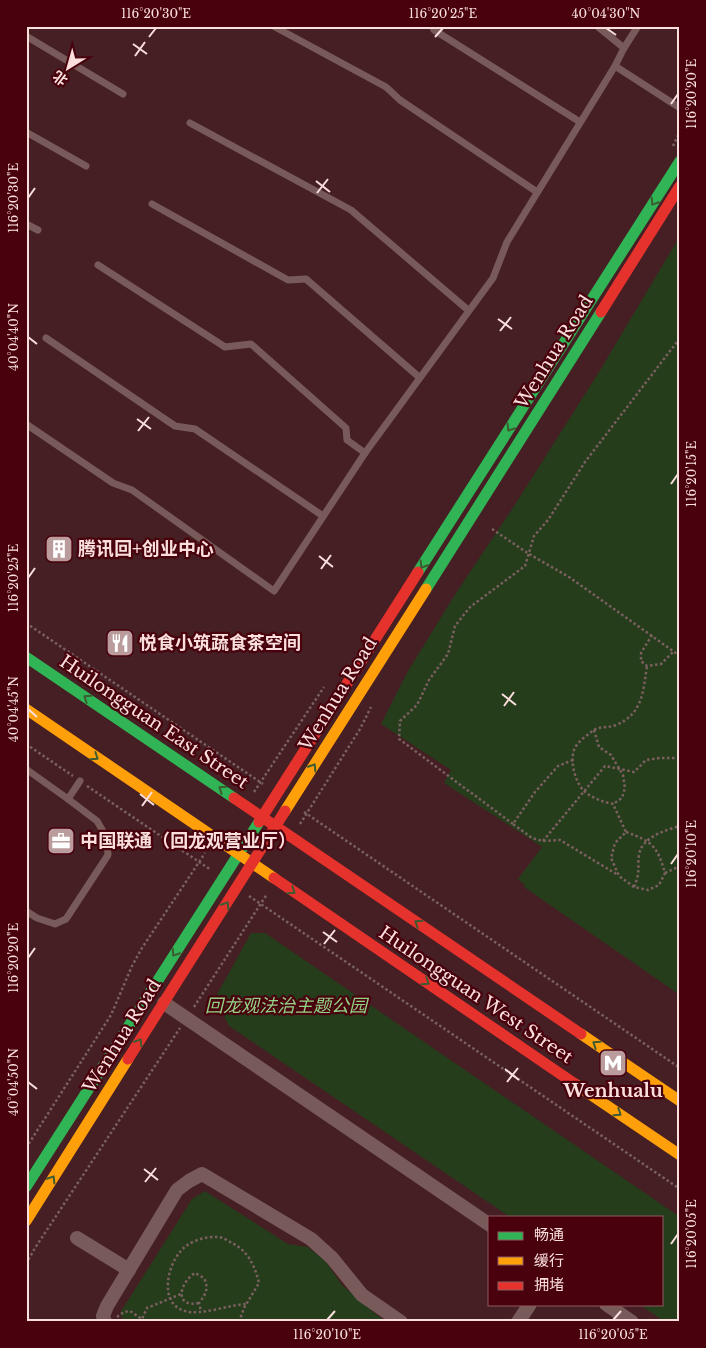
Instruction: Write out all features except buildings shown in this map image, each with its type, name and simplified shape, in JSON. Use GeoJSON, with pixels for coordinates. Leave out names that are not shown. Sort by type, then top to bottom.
{"type":"FeatureCollection","features":[{"type":"Feature","properties":{"kind":"street","name":"Wenhua Road"},"geometry":{"type":"LineString","coordinates":[[26,1187],[680,161]]}},
{"type":"Feature","properties":{"kind":"street","name":"Wenhua Road"},"geometry":{"type":"LineString","coordinates":[[26,1220],[680,186]]}},
{"type":"Feature","properties":{"kind":"street","name":"Huilongguan East Street"},"geometry":{"type":"LineString","coordinates":[[26,657],[262,817]]}},
{"type":"Feature","properties":{"kind":"street"},"geometry":{"type":"LineString","coordinates":[[26,709],[252,863]]}},
{"type":"Feature","properties":{"kind":"street","name":"Huilongguan West Street"},"geometry":{"type":"LineString","coordinates":[[262,817],[680,1101]]}},
{"type":"Feature","properties":{"kind":"street","name":"Huilongguan West Street"},"geometry":{"type":"LineString","coordinates":[[252,863],[680,1155]]}},
{"type":"Feature","properties":{"kind":"street"},"geometry":{"type":"LineString","coordinates":[[164,1003],[488,1224]]}},
{"type":"Feature","properties":{"kind":"street"},"geometry":{"type":"LineString","coordinates":[[110,1320],[103,1316],[107,1306],[177,1190],[202,1174],[311,1239],[332,1258],[362,1295],[401,1322]]}},
{"type":"Feature","properties":{"kind":"street"},"geometry":{"type":"LineString","coordinates":[[77,1238],[129,1270]]}},
{"type":"Feature","properties":{"kind":"street"},"geometry":{"type":"LineString","coordinates":[[518,1322],[529,1306]]}},
{"type":"Feature","properties":{"kind":"street"},"geometry":{"type":"LineString","coordinates":[[609,1306],[632,1322]]}},
{"type":"Feature","properties":{"kind":"lane"},"geometry":{"type":"LineString","coordinates":[[432,26],[434,30],[580,122]]}},
{"type":"Feature","properties":{"kind":"lane"},"geometry":{"type":"LineString","coordinates":[[597,26],[624,48]]}},
{"type":"Feature","properties":{"kind":"lane"},"geometry":{"type":"LineString","coordinates":[[26,424],[113,483],[132,490],[274,591],[365,453],[419,376],[493,278],[506,242],[638,26]]}},
{"type":"Feature","properties":{"kind":"lane"},"geometry":{"type":"LineString","coordinates":[[275,27],[386,87],[400,100],[537,192]]}},
{"type":"Feature","properties":{"kind":"lane"},"geometry":{"type":"LineString","coordinates":[[26,36],[122,94]]}},
{"type":"Feature","properties":{"kind":"lane"},"geometry":{"type":"LineString","coordinates":[[615,66],[680,108]]}},
{"type":"Feature","properties":{"kind":"lane"},"geometry":{"type":"LineString","coordinates":[[190,123],[351,210],[468,310]]}},
{"type":"Feature","properties":{"kind":"lane"},"geometry":{"type":"LineString","coordinates":[[26,132],[86,166]]}},
{"type":"Feature","properties":{"kind":"lane"},"geometry":{"type":"LineString","coordinates":[[152,204],[288,280],[306,279],[419,376]]}},
{"type":"Feature","properties":{"kind":"lane"},"geometry":{"type":"LineString","coordinates":[[26,224],[38,230]]}},
{"type":"Feature","properties":{"kind":"lane"},"geometry":{"type":"LineString","coordinates":[[98,265],[225,347],[251,344],[346,428],[347,440],[365,453]]}},
{"type":"Feature","properties":{"kind":"lane"},"geometry":{"type":"LineString","coordinates":[[46,338],[175,426],[194,429],[323,516]]}},
{"type":"Feature","properties":{"kind":"lane"},"geometry":{"type":"LineString","coordinates":[[26,769],[97,821],[107,838],[108,855],[66,919],[55,924],[37,918],[26,911]]}},
{"type":"Feature","properties":{"kind":"lane"},"geometry":{"type":"LineString","coordinates":[[68,798],[80,781]]}},
{"type":"Feature","properties":{"kind":"path"},"geometry":{"type":"LineString","coordinates":[[680,338],[585,462],[548,520],[534,536],[524,566],[470,607],[456,626],[448,654],[429,680],[417,705],[400,721],[399,739],[532,838],[543,841],[560,840],[634,886],[648,890],[659,885],[665,874],[680,866]]}},
{"type":"Feature","properties":{"kind":"path"},"geometry":{"type":"LineString","coordinates":[[492,529],[529,554],[569,577],[680,656]]}},
{"type":"Feature","properties":{"kind":"path"},"geometry":{"type":"LineString","coordinates":[[26,623],[246,773]]}},
{"type":"Feature","properties":{"kind":"path"},"geometry":{"type":"LineString","coordinates":[[647,666],[641,660],[641,653],[652,635]]}},
{"type":"Feature","properties":{"kind":"path"},"geometry":{"type":"LineString","coordinates":[[647,666],[661,664],[674,651]]}},
{"type":"Feature","properties":{"kind":"path"},"geometry":{"type":"LineString","coordinates":[[594,730],[599,747],[611,755],[623,775],[625,788],[622,798],[613,804],[601,801],[584,791],[576,777],[573,760],[575,748],[596,728],[614,726],[629,719],[637,708],[643,694],[647,666]]}},
{"type":"Feature","properties":{"kind":"path"},"geometry":{"type":"LineString","coordinates":[[26,744],[192,857]]}},
{"type":"Feature","properties":{"kind":"path"},"geometry":{"type":"LineString","coordinates":[[680,744],[680,754]]}},
{"type":"Feature","properties":{"kind":"path"},"geometry":{"type":"LineString","coordinates":[[543,841],[605,766],[634,772],[646,760],[680,758]]}},
{"type":"Feature","properties":{"kind":"path"},"geometry":{"type":"LineString","coordinates":[[512,824],[535,792],[558,766],[573,760]]}},
{"type":"Feature","properties":{"kind":"path"},"geometry":{"type":"LineString","coordinates":[[613,804],[626,832],[650,842],[660,855],[665,874]]}},
{"type":"Feature","properties":{"kind":"path"},"geometry":{"type":"LineString","coordinates":[[322,824],[680,1068]]}},
{"type":"Feature","properties":{"kind":"path"},"geometry":{"type":"LineString","coordinates":[[634,886],[640,874],[639,853],[646,840],[680,826]]}},
{"type":"Feature","properties":{"kind":"path"},"geometry":{"type":"LineString","coordinates":[[619,876],[611,858],[616,843],[626,832]]}},
{"type":"Feature","properties":{"kind":"path"},"geometry":{"type":"LineString","coordinates":[[26,1148],[111,1015],[132,966],[193,870]]}},
{"type":"Feature","properties":{"kind":"path"},"geometry":{"type":"LineString","coordinates":[[265,907],[680,1189]]}},
{"type":"Feature","properties":{"kind":"path"},"geometry":{"type":"LineString","coordinates":[[26,1264],[257,912]]}},
{"type":"Feature","properties":{"kind":"path"},"geometry":{"type":"LineString","coordinates":[[239,1322],[246,1304],[259,1283],[256,1271],[249,1258],[237,1246],[220,1237],[207,1237],[191,1243],[180,1251],[173,1262],[167,1286],[176,1307],[184,1311],[196,1313],[246,1304]]}},
{"type":"Feature","properties":{"kind":"path"},"geometry":{"type":"LineString","coordinates":[[195,1274],[204,1278],[208,1286],[206,1294],[199,1303],[191,1305],[183,1300],[181,1294],[187,1278],[195,1274]]}},
{"type":"Feature","properties":{"kind":"path"},"geometry":{"type":"LineString","coordinates":[[110,1320],[124,1312],[130,1311],[142,1321],[147,1308],[181,1294]]}},
{"type":"Feature","properties":{"kind":"path"},"geometry":{"type":"LineString","coordinates":[[199,1303],[201,1312]]}},
{"type":"Feature","properties":{"kind":"green space"},"geometry":{"type":"Polygon","coordinates":[[[680,236],[680,995],[524,887],[525,885],[518,879],[542,847],[444,783],[451,770],[381,724],[408,671],[456,593],[599,372],[680,236]]]}},
{"type":"Feature","properties":{"kind":"green space","name":"回龙观法治主题公园"},"geometry":{"type":"Polygon","coordinates":[[[251,933],[265,933],[680,1217],[680,1322],[665,1322],[642,1306],[664,1306],[664,1216],[509,1216],[229,1026],[215,998],[251,933]]]}},
{"type":"Feature","properties":{"kind":"green space"},"geometry":{"type":"Polygon","coordinates":[[[205,1191],[288,1244],[308,1247],[326,1262],[342,1285],[387,1322],[124,1322],[120,1313],[192,1199],[205,1191]]]}},
{"type":"Feature","properties":{"kind":"traffic: fast"},"geometry":{"type":"LineString","coordinates":[[418,572],[680,161]]}},
{"type":"Feature","properties":{"kind":"traffic: fast"},"geometry":{"type":"LineString","coordinates":[[426,589],[601,312]]}},
{"type":"Feature","properties":{"kind":"traffic: fast"},"geometry":{"type":"LineString","coordinates":[[26,657],[234,798]]}},
{"type":"Feature","properties":{"kind":"traffic: fast"},"geometry":{"type":"LineString","coordinates":[[26,1187],[259,822]]}},
{"type":"Feature","properties":{"kind":"traffic: slow"},"geometry":{"type":"LineString","coordinates":[[285,811],[426,589]]}},
{"type":"Feature","properties":{"kind":"traffic: slow"},"geometry":{"type":"LineString","coordinates":[[26,709],[274,878]]}},
{"type":"Feature","properties":{"kind":"traffic: slow"},"geometry":{"type":"LineString","coordinates":[[581,1034],[680,1101]]}},
{"type":"Feature","properties":{"kind":"traffic: slow"},"geometry":{"type":"LineString","coordinates":[[26,1221],[128,1059]]}},
{"type":"Feature","properties":{"kind":"traffic: slow"},"geometry":{"type":"LineString","coordinates":[[575,1084],[680,1155]]}},
{"type":"Feature","properties":{"kind":"traffic: jam"},"geometry":{"type":"LineString","coordinates":[[601,312],[680,186]]}},
{"type":"Feature","properties":{"kind":"traffic: jam"},"geometry":{"type":"LineString","coordinates":[[259,822],[418,572]]}},
{"type":"Feature","properties":{"kind":"traffic: jam"},"geometry":{"type":"LineString","coordinates":[[234,798],[581,1034]]}},
{"type":"Feature","properties":{"kind":"traffic: jam"},"geometry":{"type":"LineString","coordinates":[[128,1059],[285,811]]}},
{"type":"Feature","properties":{"kind":"traffic: jam"},"geometry":{"type":"LineString","coordinates":[[274,878],[575,1084]]}},
{"type":"Feature","properties":{"kind":"place","name":"腾讯回+创业中心"},"geometry":{"type":"Point","coordinates":[59,549]}},
{"type":"Feature","properties":{"kind":"place","name":"悦食小筑蔬食茶空间"},"geometry":{"type":"Point","coordinates":[120,643]}},
{"type":"Feature","properties":{"kind":"place","name":"中国联通（回龙观营业厅）"},"geometry":{"type":"Point","coordinates":[61,841]}},
{"type":"Feature","properties":{"kind":"place","name":"Wenhualu"},"geometry":{"type":"Point","coordinates":[613,1063]}}]}
